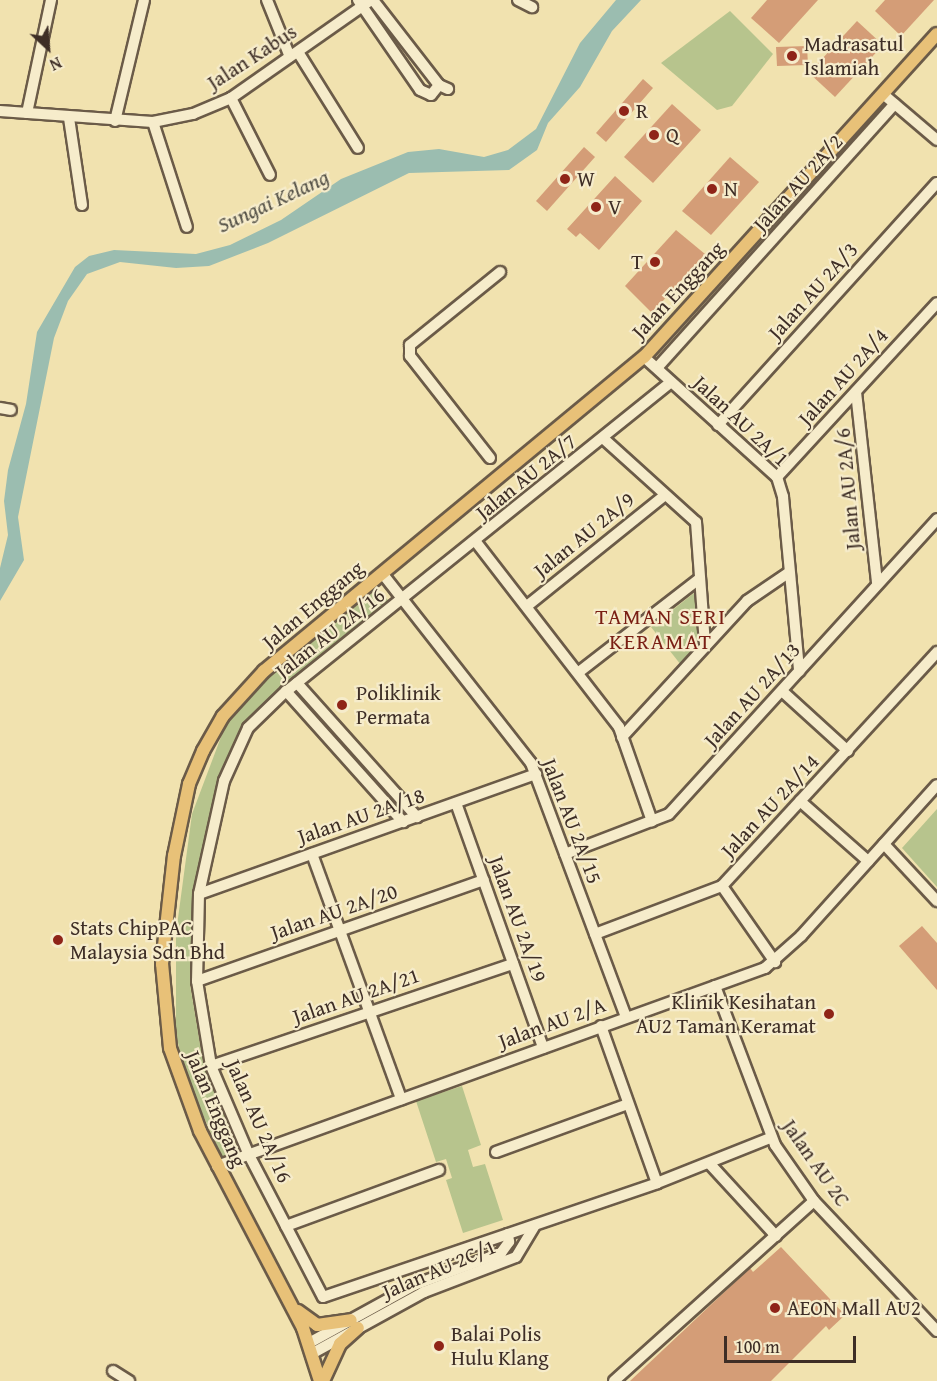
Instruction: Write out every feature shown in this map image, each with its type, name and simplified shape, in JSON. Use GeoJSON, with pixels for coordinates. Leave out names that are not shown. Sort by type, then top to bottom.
{"type":"FeatureCollection","features":[{"type":"Feature","properties":{"kind":"main road","name":"Jalan Enggang"},"geometry":{"type":"LineString","coordinates":[[322,1381],[311,1348],[217,1166],[178,1078],[162,994],[174,856],[189,784],[208,743],[241,694],[382,573],[644,357],[937,34]]}},
{"type":"Feature","properties":{"kind":"main road"},"geometry":{"type":"LineString","coordinates":[[287,1299],[317,1325],[354,1324]]}},
{"type":"Feature","properties":{"kind":"main road"},"geometry":{"type":"LineString","coordinates":[[322,1381],[340,1344],[354,1324]]}},
{"type":"Feature","properties":{"kind":"street"},"geometry":{"type":"LineString","coordinates":[[27,113],[51,0]]}},
{"type":"Feature","properties":{"kind":"street"},"geometry":{"type":"LineString","coordinates":[[115,121],[144,0]]}},
{"type":"Feature","properties":{"kind":"street"},"geometry":{"type":"LineString","coordinates":[[267,0],[294,54],[358,148]]}},
{"type":"Feature","properties":{"kind":"street"},"geometry":{"type":"LineString","coordinates":[[359,4],[420,90],[431,95],[443,87],[372,0]]}},
{"type":"Feature","properties":{"kind":"street","name":"Jalan Kabus"},"geometry":{"type":"LineString","coordinates":[[0,111],[69,118],[153,122],[193,114],[231,98],[294,54],[359,4],[372,0]]}},
{"type":"Feature","properties":{"kind":"street"},"geometry":{"type":"LineString","coordinates":[[518,0],[532,7]]}},
{"type":"Feature","properties":{"kind":"street"},"geometry":{"type":"LineString","coordinates":[[883,94],[937,140]]}},
{"type":"Feature","properties":{"kind":"street"},"geometry":{"type":"LineString","coordinates":[[231,98],[270,175]]}},
{"type":"Feature","properties":{"kind":"street","name":"Jalan AU 2A/2"},"geometry":{"type":"LineString","coordinates":[[657,368],[895,104]]}},
{"type":"Feature","properties":{"kind":"street"},"geometry":{"type":"LineString","coordinates":[[69,118],[82,205]]}},
{"type":"Feature","properties":{"kind":"street"},"geometry":{"type":"LineString","coordinates":[[153,122],[187,227]]}},
{"type":"Feature","properties":{"kind":"street","name":"Jalan AU 2A/3"},"geometry":{"type":"LineString","coordinates":[[718,425],[937,183]]}},
{"type":"Feature","properties":{"kind":"street"},"geometry":{"type":"LineString","coordinates":[[490,458],[410,356],[410,345],[500,272]]}},
{"type":"Feature","properties":{"kind":"street","name":"Jalan AU 2A/4"},"geometry":{"type":"LineString","coordinates":[[777,477],[937,303]]}},
{"type":"Feature","properties":{"kind":"street","name":"Jalan AU 2A/1"},"geometry":{"type":"LineString","coordinates":[[644,357],[777,477],[783,497],[788,573],[799,672]]}},
{"type":"Feature","properties":{"kind":"street","name":"Jalan AU 2A/7"},"geometry":{"type":"LineString","coordinates":[[404,600],[671,382]]}},
{"type":"Feature","properties":{"kind":"street","name":"Jalan AU 2A/6"},"geometry":{"type":"LineString","coordinates":[[856,392],[877,583]]}},
{"type":"Feature","properties":{"kind":"street"},"geometry":{"type":"LineString","coordinates":[[604,439],[696,522],[705,645]]}},
{"type":"Feature","properties":{"kind":"street","name":"Jalan AU 2A/9"},"geometry":{"type":"LineString","coordinates":[[527,606],[665,495]]}},
{"type":"Feature","properties":{"kind":"street","name":"Jalan AU 2A/13"},"geometry":{"type":"LineString","coordinates":[[565,854],[669,814],[686,798],[877,583],[937,519]]}},
{"type":"Feature","properties":{"kind":"street"},"geometry":{"type":"LineString","coordinates":[[476,542],[579,672],[622,738],[652,820]]}},
{"type":"Feature","properties":{"kind":"street","name":"Jalan AU 2A/15"},"geometry":{"type":"LineString","coordinates":[[382,573],[519,746],[536,774],[626,1017]]}},
{"type":"Feature","properties":{"kind":"street"},"geometry":{"type":"LineString","coordinates":[[622,738],[747,601],[788,573]]}},
{"type":"Feature","properties":{"kind":"street"},"geometry":{"type":"LineString","coordinates":[[579,672],[699,579]]}},
{"type":"Feature","properties":{"kind":"street","name":"Jalan AU 2A/16"},"geometry":{"type":"LineString","coordinates":[[323,1297],[249,1155],[211,1066],[197,981],[199,894],[224,781],[248,728],[286,691],[404,600]]}},
{"type":"Feature","properties":{"kind":"street","name":"Jalan AU 2A/14"},"geometry":{"type":"LineString","coordinates":[[595,934],[722,886],[937,652]]}},
{"type":"Feature","properties":{"kind":"street"},"geometry":{"type":"LineString","coordinates":[[297,683],[417,817]]}},
{"type":"Feature","properties":{"kind":"street"},"geometry":{"type":"LineString","coordinates":[[286,691],[403,822]]}},
{"type":"Feature","properties":{"kind":"street"},"geometry":{"type":"LineString","coordinates":[[782,691],[848,751]]}},
{"type":"Feature","properties":{"kind":"street","name":"Jalan AU 2A/18"},"geometry":{"type":"LineString","coordinates":[[199,894],[536,774]]}},
{"type":"Feature","properties":{"kind":"street","name":"Jalan AU 2/A"},"geometry":{"type":"LineString","coordinates":[[217,1166],[715,986],[775,962],[937,785]]}},
{"type":"Feature","properties":{"kind":"street"},"geometry":{"type":"LineString","coordinates":[[800,801],[868,861]]}},
{"type":"Feature","properties":{"kind":"street","name":"Jalan AU 2A/19"},"geometry":{"type":"LineString","coordinates":[[456,803],[543,1047]]}},
{"type":"Feature","properties":{"kind":"street"},"geometry":{"type":"LineString","coordinates":[[884,844],[937,901]]}},
{"type":"Feature","properties":{"kind":"street"},"geometry":{"type":"LineString","coordinates":[[312,854],[401,1099]]}},
{"type":"Feature","properties":{"kind":"street","name":"Jalan AU 2A/20"},"geometry":{"type":"LineString","coordinates":[[197,981],[484,880]]}},
{"type":"Feature","properties":{"kind":"street"},"geometry":{"type":"LineString","coordinates":[[722,886],[775,962]]}},
{"type":"Feature","properties":{"kind":"street","name":"Jalan AU 2A/21"},"geometry":{"type":"LineString","coordinates":[[211,1066],[513,964]]}},
{"type":"Feature","properties":{"kind":"street","name":"Jalan AU 2C"},"geometry":{"type":"LineString","coordinates":[[715,986],[770,1138],[814,1201],[937,1331]]}},
{"type":"Feature","properties":{"kind":"street"},"geometry":{"type":"LineString","coordinates":[[601,1026],[657,1183]]}},
{"type":"Feature","properties":{"kind":"street"},"geometry":{"type":"LineString","coordinates":[[496,1152],[628,1104]]}},
{"type":"Feature","properties":{"kind":"street","name":"Jalan AU 2C/1"},"geometry":{"type":"LineString","coordinates":[[323,1297],[657,1183],[770,1138]]}},
{"type":"Feature","properties":{"kind":"street"},"geometry":{"type":"LineString","coordinates":[[709,1164],[776,1236]]}},
{"type":"Feature","properties":{"kind":"street"},"geometry":{"type":"LineString","coordinates":[[286,1226],[439,1170]]}},
{"type":"Feature","properties":{"kind":"street"},"geometry":{"type":"LineString","coordinates":[[614,1381],[814,1201]]}},
{"type":"Feature","properties":{"kind":"street","name":"Jalan AU 2C/1"},"geometry":{"type":"LineString","coordinates":[[354,1324],[424,1292],[516,1257],[535,1225]]}},
{"type":"Feature","properties":{"kind":"street","name":"Jalan AU 2C/1"},"geometry":{"type":"LineString","coordinates":[[311,1348],[354,1324],[414,1285],[501,1253],[509,1242],[508,1234]]}},
{"type":"Feature","properties":{"kind":"street"},"geometry":{"type":"LineString","coordinates":[[113,1371],[129,1381]]}},
{"type":"Feature","properties":{"kind":"green space"},"geometry":{"type":"Polygon","coordinates":[[[730,11],[773,54],[732,106],[717,110],[661,63],[730,11]]]}},
{"type":"Feature","properties":{"kind":"green space"},"geometry":{"type":"Polygon","coordinates":[[[377,589],[391,603],[277,691],[244,727],[217,783],[197,892],[190,985],[204,1067],[238,1150],[222,1158],[184,1072],[176,1033],[176,933],[192,814],[227,721],[247,695],[377,589]]]}},
{"type":"Feature","properties":{"kind":"green space"},"geometry":{"type":"Polygon","coordinates":[[[694,593],[700,643],[681,665],[651,627],[694,593]]]}},
{"type":"Feature","properties":{"kind":"green space"},"geometry":{"type":"Polygon","coordinates":[[[937,809],[937,887],[902,848],[937,809]]]}},
{"type":"Feature","properties":{"kind":"green space"},"geometry":{"type":"Polygon","coordinates":[[[462,1086],[481,1145],[468,1150],[473,1167],[485,1164],[503,1220],[463,1233],[446,1180],[452,1178],[446,1159],[436,1162],[416,1101],[462,1086]]]}},
{"type":"Feature","properties":{"kind":"shaded area"},"geometry":{"type":"Polygon","coordinates":[[[616,0],[641,0],[612,31],[580,87],[548,123],[537,150],[509,170],[409,173],[268,243],[209,266],[176,268],[120,262],[87,274],[68,301],[54,338],[18,517],[24,560],[0,601],[0,568],[8,535],[4,501],[8,470],[26,404],[37,332],[75,267],[89,256],[114,250],[196,254],[230,245],[281,220],[341,179],[408,152],[439,149],[484,157],[508,150],[536,129],[580,43],[616,0]]]}},
{"type":"Feature","properties":{"kind":"building"},"geometry":{"type":"Polygon","coordinates":[[[767,0],[818,0],[779,43],[751,18],[767,0]]]}},
{"type":"Feature","properties":{"kind":"building"},"geometry":{"type":"Polygon","coordinates":[[[885,0],[934,0],[901,36],[875,11],[885,0]]]}},
{"type":"Feature","properties":{"kind":"building"},"geometry":{"type":"Polygon","coordinates":[[[857,21],[883,45],[835,97],[809,73],[857,21]]]}},
{"type":"Feature","properties":{"kind":"building","name":"Madrasatul Islamiah"},"geometry":{"type":"Polygon","coordinates":[[[807,46],[808,65],[777,66],[776,47],[807,46]]]}},
{"type":"Feature","properties":{"kind":"building","name":"R"},"geometry":{"type":"Polygon","coordinates":[[[643,79],[653,88],[606,142],[596,133],[643,79]]]}},
{"type":"Feature","properties":{"kind":"building"},"geometry":{"type":"Polygon","coordinates":[[[672,104],[701,130],[653,183],[624,157],[672,104]]]}},
{"type":"Feature","properties":{"kind":"building","name":"W"},"geometry":{"type":"Polygon","coordinates":[[[584,147],[595,157],[547,211],[536,201],[584,147]]]}},
{"type":"Feature","properties":{"kind":"building"},"geometry":{"type":"Polygon","coordinates":[[[730,157],[759,182],[711,235],[682,211],[730,157]]]}},
{"type":"Feature","properties":{"kind":"building"},"geometry":{"type":"Polygon","coordinates":[[[615,176],[642,201],[599,250],[580,233],[576,237],[567,229],[615,176]]]}},
{"type":"Feature","properties":{"kind":"building"},"geometry":{"type":"Polygon","coordinates":[[[676,230],[705,254],[652,313],[625,286],[676,230]]]}},
{"type":"Feature","properties":{"kind":"building"},"geometry":{"type":"Polygon","coordinates":[[[922,926],[937,943],[937,990],[899,946],[922,926]]]}},
{"type":"Feature","properties":{"kind":"building","name":"AEON Mall AU2"},"geometry":{"type":"Polygon","coordinates":[[[781,1247],[845,1315],[829,1330],[826,1326],[771,1381],[630,1381],[750,1268],[753,1272],[781,1247]]]}},
{"type":"Feature","properties":{"kind":"place","name":"Madrasatul Islamiah"},"geometry":{"type":"Point","coordinates":[792,56]}},
{"type":"Feature","properties":{"kind":"place","name":"R"},"geometry":{"type":"Point","coordinates":[624,111]}},
{"type":"Feature","properties":{"kind":"place","name":"Q"},"geometry":{"type":"Point","coordinates":[654,135]}},
{"type":"Feature","properties":{"kind":"place","name":"W"},"geometry":{"type":"Point","coordinates":[565,179]}},
{"type":"Feature","properties":{"kind":"place","name":"N"},"geometry":{"type":"Point","coordinates":[712,189]}},
{"type":"Feature","properties":{"kind":"place","name":"V"},"geometry":{"type":"Point","coordinates":[596,207]}},
{"type":"Feature","properties":{"kind":"place","name":"T"},"geometry":{"type":"Point","coordinates":[655,262]}},
{"type":"Feature","properties":{"kind":"place","name":"Poliklinik Permata"},"geometry":{"type":"Point","coordinates":[342,705]}},
{"type":"Feature","properties":{"kind":"place","name":"Stats ChipPAC Malaysia Sdn Bhd"},"geometry":{"type":"Point","coordinates":[58,940]}},
{"type":"Feature","properties":{"kind":"place","name":"Klinik Kesihatan AU2 Taman Keramat"},"geometry":{"type":"Point","coordinates":[829,1014]}},
{"type":"Feature","properties":{"kind":"place","name":"AEON Mall AU2"},"geometry":{"type":"Point","coordinates":[775,1308]}},
{"type":"Feature","properties":{"kind":"place","name":"Balai Polis Hulu Klang"},"geometry":{"type":"Point","coordinates":[439,1346]}},
{"type":"Feature","properties":{"kind":"district","name":"TAMAN SERI KERAMAT"},"geometry":{"type":"Point","coordinates":[661,628]}},
{"type":"Feature","properties":{"kind":"water label","name":"Sungai Kelang"},"geometry":{"type":"Point","coordinates":[273,201]}}]}
